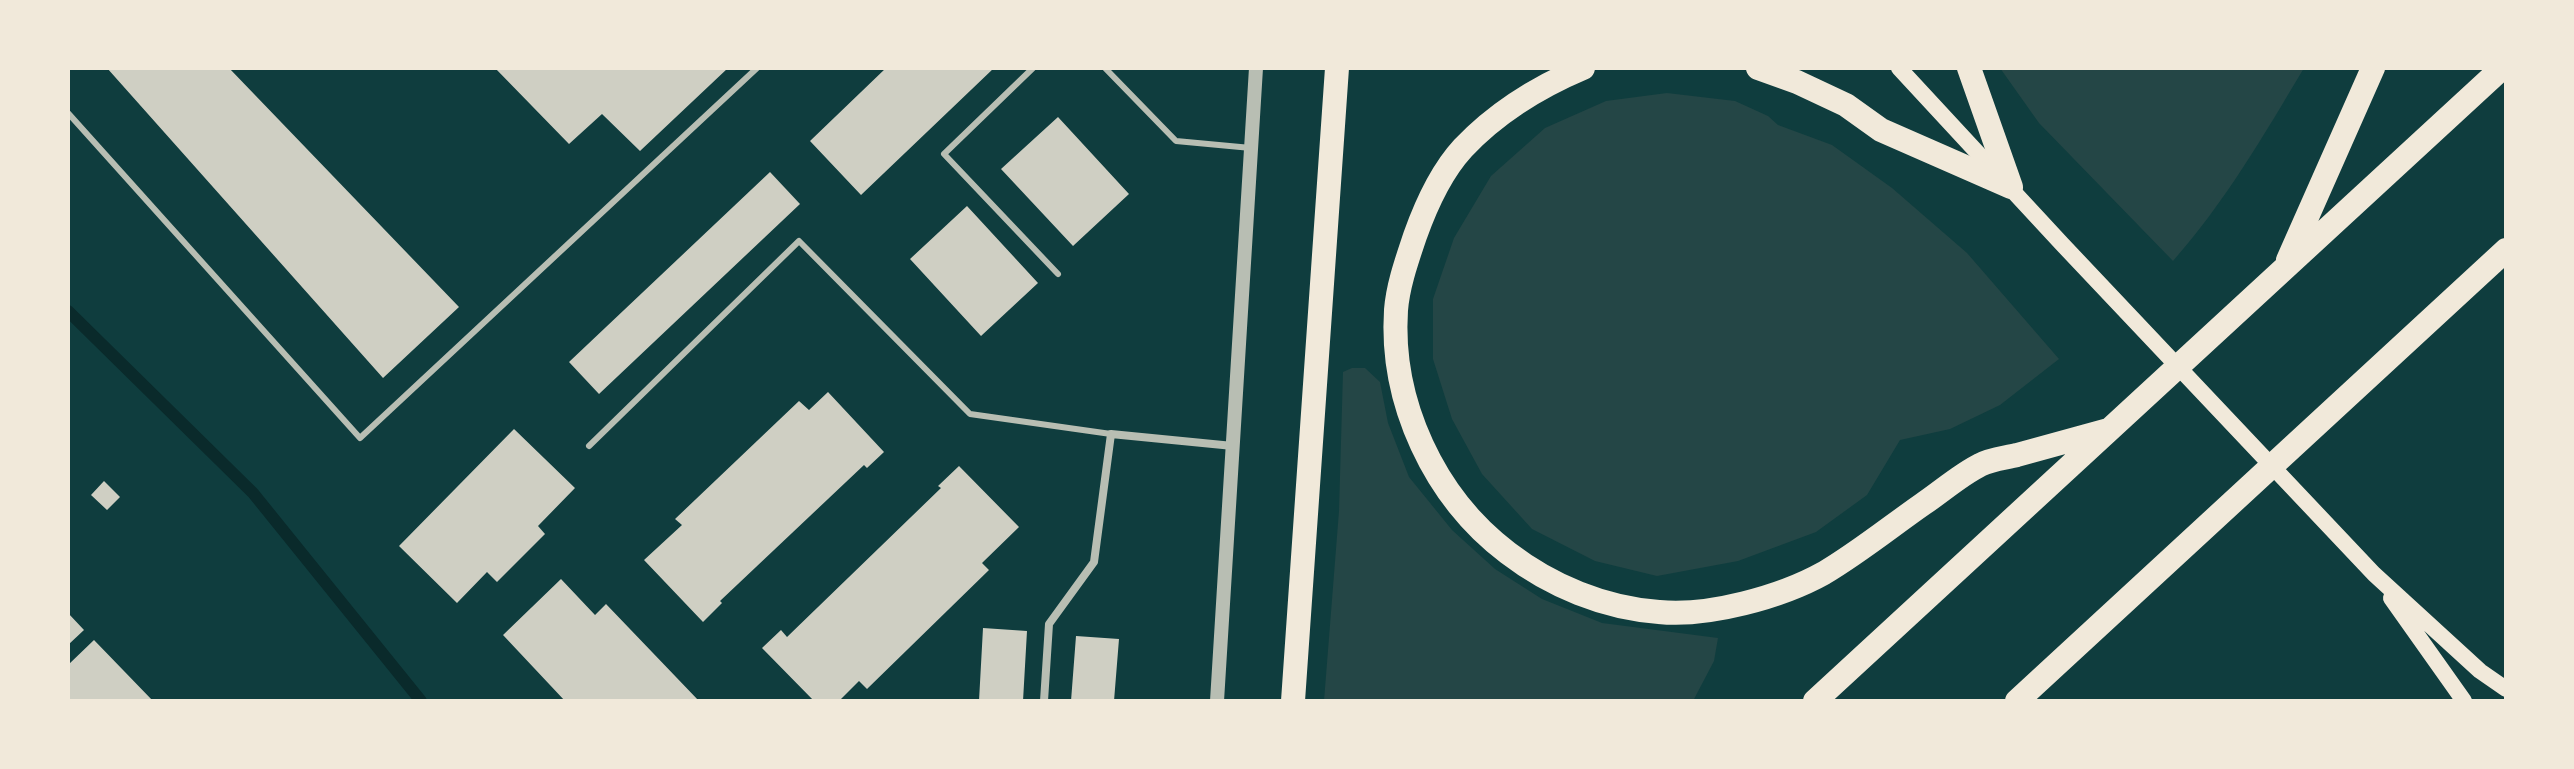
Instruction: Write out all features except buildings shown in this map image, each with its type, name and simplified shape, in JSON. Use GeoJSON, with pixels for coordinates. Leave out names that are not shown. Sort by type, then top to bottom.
{"type":"FeatureCollection","features":[{"type":"Feature","properties":{"kind":"highway"},"geometry":{"type":"LineString","coordinates":[[1293,701],[1337,68]]}},
{"type":"Feature","properties":{"kind":"highway"},"geometry":{"type":"LineString","coordinates":[[1583,68],[1548,83],[1501,113],[1462,150],[1427,201],[1405,265],[1396,307],[1396,355],[1403,389],[1416,432],[1431,464],[1468,519],[1535,574],[1615,605],[1660,613],[1702,611],[1745,602],[1785,590],[1823,573],[1981,464],[2108,430]]}},
{"type":"Feature","properties":{"kind":"highway"},"geometry":{"type":"LineString","coordinates":[[1758,68],[1846,105],[1881,130],[2011,187]]}},
{"type":"Feature","properties":{"kind":"highway"},"geometry":{"type":"LineString","coordinates":[[1969,68],[2011,187]]}},
{"type":"Feature","properties":{"kind":"highway"},"geometry":{"type":"LineString","coordinates":[[2284,268],[2373,68]]}},
{"type":"Feature","properties":{"kind":"highway"},"geometry":{"type":"LineString","coordinates":[[1815,701],[2502,68]]}},
{"type":"Feature","properties":{"kind":"highway"},"geometry":{"type":"LineString","coordinates":[[2017,701],[2506,250]]}},
{"type":"Feature","properties":{"kind":"main road"},"geometry":{"type":"LineString","coordinates":[[1899,68],[2374,574],[2480,671],[2506,689]]}},
{"type":"Feature","properties":{"kind":"main road"},"geometry":{"type":"LineString","coordinates":[[2374,574],[2464,701]]}},
{"type":"Feature","properties":{"kind":"street"},"geometry":{"type":"LineString","coordinates":[[1217,701],[1256,68]]}},
{"type":"Feature","properties":{"kind":"street"},"geometry":{"type":"LineString","coordinates":[[1044,701],[1049,624],[1094,562],[1111,434],[1233,446]]}},
{"type":"Feature","properties":{"kind":"lane"},"geometry":{"type":"LineString","coordinates":[[68,113],[360,438],[757,68]]}},
{"type":"Feature","properties":{"kind":"lane"},"geometry":{"type":"LineString","coordinates":[[1033,68],[944,154],[1058,274]]}},
{"type":"Feature","properties":{"kind":"lane"},"geometry":{"type":"LineString","coordinates":[[1105,68],[1176,141],[1251,148]]}},
{"type":"Feature","properties":{"kind":"lane"},"geometry":{"type":"LineString","coordinates":[[589,446],[799,241],[970,414],[1111,434]]}},
{"type":"Feature","properties":{"kind":"shaded area"},"geometry":{"type":"Polygon","coordinates":[[[2000,68],[2304,68],[2227,192],[2173,261],[2039,123],[2000,68]]]}},
{"type":"Feature","properties":{"kind":"shaded area"},"geometry":{"type":"Polygon","coordinates":[[[1667,93],[1735,101],[1768,116],[1778,125],[1832,145],[1892,188],[1967,253],[2059,359],[2000,405],[1950,429],[1900,440],[1867,495],[1816,532],[1738,561],[1657,576],[1595,561],[1532,529],[1482,474],[1452,419],[1433,359],[1433,299],[1454,238],[1491,176],[1545,128],[1606,101],[1667,93]]]}},
{"type":"Feature","properties":{"kind":"shaded area"},"geometry":{"type":"Polygon","coordinates":[[[1365,368],[1380,382],[1388,423],[1409,477],[1452,530],[1495,569],[1542,599],[1602,623],[1718,638],[1714,661],[1693,701],[1324,701],[1339,511],[1343,372],[1365,368]]]}},
{"type":"Feature","properties":{"kind":"waterway"},"geometry":{"type":"LineString","coordinates":[[68,311],[253,493],[421,701]]}}]}
